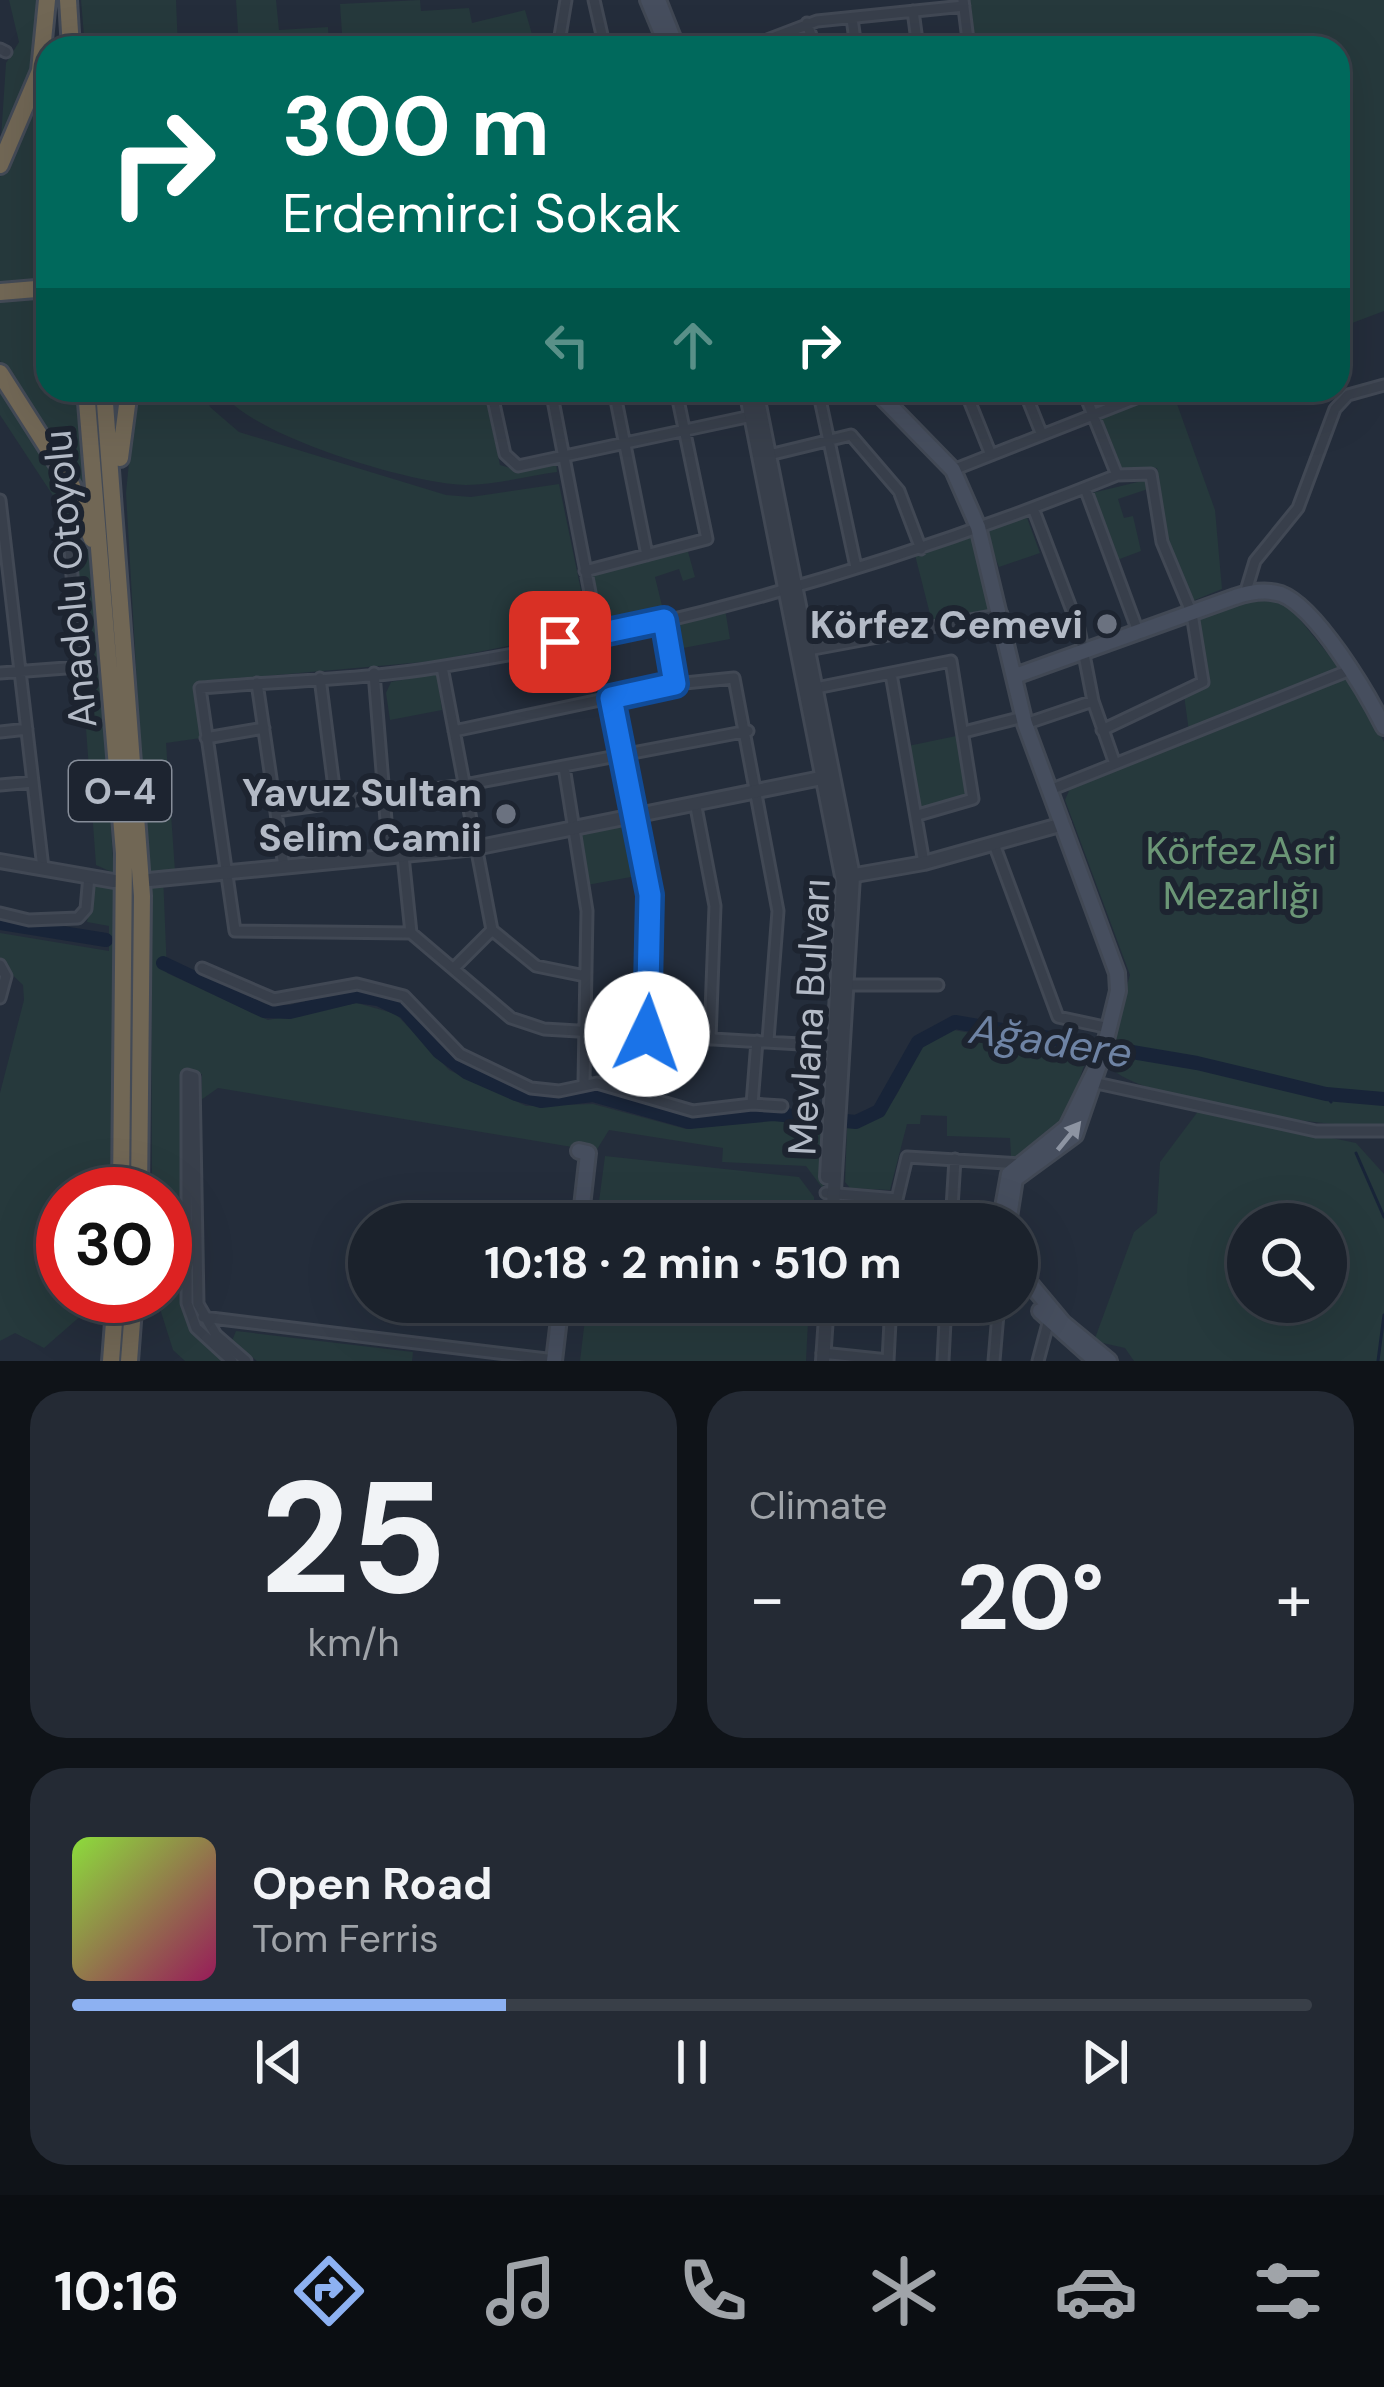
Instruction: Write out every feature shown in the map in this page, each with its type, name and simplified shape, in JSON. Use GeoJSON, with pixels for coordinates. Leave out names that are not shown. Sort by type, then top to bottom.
{"type":"FeatureCollection","features":[{"type":"Feature","properties":{"kind":"highway"},"geometry":{"type":"LineString","coordinates":[[50,0],[54,36]]}},
{"type":"Feature","properties":{"kind":"highway"},"geometry":{"type":"LineString","coordinates":[[45,36],[50,0]]}},
{"type":"Feature","properties":{"kind":"highway"},"geometry":{"type":"LineString","coordinates":[[0,165],[36,80]]}},
{"type":"Feature","properties":{"kind":"highway"},"geometry":{"type":"LineString","coordinates":[[0,292],[36,290]]}},
{"type":"Feature","properties":{"kind":"highway"},"geometry":{"type":"LineString","coordinates":[[0,373],[79,500],[109,627]]}},
{"type":"Feature","properties":{"kind":"highway","name":"Anadolu Otoyolu"},"geometry":{"type":"LineString","coordinates":[[87,402],[109,627],[125,895],[121,1167]]}},
{"type":"Feature","properties":{"kind":"highway","name":"Anadolu Otoyolu"},"geometry":{"type":"LineString","coordinates":[[105,402],[142,896],[139,1167]]}},
{"type":"Feature","properties":{"kind":"highway"},"geometry":{"type":"LineString","coordinates":[[127,402],[121,474],[131,711]]}},
{"type":"Feature","properties":{"kind":"highway"},"geometry":{"type":"LineString","coordinates":[[111,1361],[114,1323]]}},
{"type":"Feature","properties":{"kind":"highway"},"geometry":{"type":"LineString","coordinates":[[129,1361],[132,1323]]}},
{"type":"Feature","properties":{"kind":"main road"},"geometry":{"type":"LineString","coordinates":[[648,0],[663,36]]}},
{"type":"Feature","properties":{"kind":"main road"},"geometry":{"type":"LineString","coordinates":[[658,0],[672,36]]}},
{"type":"Feature","properties":{"kind":"main road"},"geometry":{"type":"LineString","coordinates":[[888,402],[953,470],[978,527],[1024,721],[1118,973],[1105,1042],[1075,1135],[1026,1164],[1015,1179],[1009,1203]]}},
{"type":"Feature","properties":{"kind":"main road"},"geometry":{"type":"LineString","coordinates":[[1015,676],[1245,594],[1270,592],[1291,599],[1350,670],[1384,727]]}},
{"type":"Feature","properties":{"kind":"main road"},"geometry":{"type":"LineString","coordinates":[[573,1203],[579,1151],[588,1153],[582,1203]]}},
{"type":"Feature","properties":{"kind":"main road"},"geometry":{"type":"LineString","coordinates":[[1038,1299],[1050,1316]]}},
{"type":"Feature","properties":{"kind":"main road"},"geometry":{"type":"LineString","coordinates":[[1038,1304],[1104,1360]]}},
{"type":"Feature","properties":{"kind":"main road"},"geometry":{"type":"LineString","coordinates":[[558,1361],[560,1323]]}},
{"type":"Feature","properties":{"kind":"main road"},"geometry":{"type":"LineString","coordinates":[[558,1361],[566,1323]]}},
{"type":"Feature","properties":{"kind":"street"},"geometry":{"type":"LineString","coordinates":[[560,36],[565,0]]}},
{"type":"Feature","properties":{"kind":"street"},"geometry":{"type":"LineString","coordinates":[[594,0],[602,36]]}},
{"type":"Feature","properties":{"kind":"street"},"geometry":{"type":"LineString","coordinates":[[781,36],[807,23],[963,3],[967,36]]}},
{"type":"Feature","properties":{"kind":"street"},"geometry":{"type":"LineString","coordinates":[[914,11],[917,36]]}},
{"type":"Feature","properties":{"kind":"street"},"geometry":{"type":"LineString","coordinates":[[852,18],[854,36]]}},
{"type":"Feature","properties":{"kind":"street"},"geometry":{"type":"LineString","coordinates":[[807,23],[811,36]]}},
{"type":"Feature","properties":{"kind":"street"},"geometry":{"type":"LineString","coordinates":[[1350,394],[1384,385]]}},
{"type":"Feature","properties":{"kind":"street"},"geometry":{"type":"LineString","coordinates":[[494,402],[511,464],[756,414]]}},
{"type":"Feature","properties":{"kind":"street"},"geometry":{"type":"LineString","coordinates":[[552,402],[598,634]]}},
{"type":"Feature","properties":{"kind":"street"},"geometry":{"type":"LineString","coordinates":[[617,402],[647,555]]}},
{"type":"Feature","properties":{"kind":"street"},"geometry":{"type":"LineString","coordinates":[[585,571],[707,539],[679,402]]}},
{"type":"Feature","properties":{"kind":"street","name":"Mevlana Bulvarı"},"geometry":{"type":"LineString","coordinates":[[751,402],[769,454],[791,586],[816,688],[828,777]]}},
{"type":"Feature","properties":{"kind":"street","name":"Mevlana Bulvarı"},"geometry":{"type":"LineString","coordinates":[[756,402],[848,876],[829,1203]]}},
{"type":"Feature","properties":{"kind":"street"},"geometry":{"type":"LineString","coordinates":[[821,402],[856,568]]}},
{"type":"Feature","properties":{"kind":"street"},"geometry":{"type":"LineString","coordinates":[[970,402],[991,455]]}},
{"type":"Feature","properties":{"kind":"street"},"geometry":{"type":"LineString","coordinates":[[1029,402],[1042,435]]}},
{"type":"Feature","properties":{"kind":"street"},"geometry":{"type":"LineString","coordinates":[[1088,402],[1117,475]]}},
{"type":"Feature","properties":{"kind":"street"},"geometry":{"type":"LineString","coordinates":[[953,470],[1126,402]]}},
{"type":"Feature","properties":{"kind":"street"},"geometry":{"type":"LineString","coordinates":[[1245,594],[1255,561],[1298,508],[1341,402]]}},
{"type":"Feature","properties":{"kind":"street"},"geometry":{"type":"LineString","coordinates":[[769,454],[851,435],[895,484],[921,549]]}},
{"type":"Feature","properties":{"kind":"street"},"geometry":{"type":"LineString","coordinates":[[834,1046],[585,1034],[511,1018],[411,933],[235,931],[200,688],[442,667],[664,620],[921,549],[1117,475],[1151,473],[1162,542],[1192,614],[1203,682],[1102,730]]}},
{"type":"Feature","properties":{"kind":"street"},"geometry":{"type":"LineString","coordinates":[[1085,488],[1139,634]]}},
{"type":"Feature","properties":{"kind":"street"},"geometry":{"type":"LineString","coordinates":[[0,500],[43,868]]}},
{"type":"Feature","properties":{"kind":"street"},"geometry":{"type":"LineString","coordinates":[[1033,508],[1086,654],[1093,701],[1114,761]]}},
{"type":"Feature","properties":{"kind":"street"},"geometry":{"type":"LineString","coordinates":[[0,673],[79,667],[68,523]]}},
{"type":"Feature","properties":{"kind":"street"},"geometry":{"type":"LineString","coordinates":[[808,650],[1002,614]]}},
{"type":"Feature","properties":{"kind":"street"},"geometry":{"type":"LineString","coordinates":[[664,620],[675,684]]}},
{"type":"Feature","properties":{"kind":"street"},"geometry":{"type":"LineString","coordinates":[[816,688],[951,662],[973,799],[918,815]]}},
{"type":"Feature","properties":{"kind":"street"},"geometry":{"type":"LineString","coordinates":[[442,667],[492,930],[536,966],[585,976]]}},
{"type":"Feature","properties":{"kind":"street"},"geometry":{"type":"LineString","coordinates":[[1050,790],[1350,670]]}},
{"type":"Feature","properties":{"kind":"street"},"geometry":{"type":"LineString","coordinates":[[374,673],[386,796],[411,933]]}},
{"type":"Feature","properties":{"kind":"street"},"geometry":{"type":"LineString","coordinates":[[891,674],[924,863]]}},
{"type":"Feature","properties":{"kind":"street"},"geometry":{"type":"LineString","coordinates":[[320,678],[336,803]]}},
{"type":"Feature","properties":{"kind":"street"},"geometry":{"type":"LineString","coordinates":[[454,731],[675,684],[734,678],[760,792],[778,911],[752,1104]]}},
{"type":"Feature","properties":{"kind":"street"},"geometry":{"type":"LineString","coordinates":[[257,683],[284,867]]}},
{"type":"Feature","properties":{"kind":"street"},"geometry":{"type":"LineString","coordinates":[[611,698],[650,895],[647,1034]]}},
{"type":"Feature","properties":{"kind":"street"},"geometry":{"type":"LineString","coordinates":[[964,732],[1093,701]]}},
{"type":"Feature","properties":{"kind":"street"},"geometry":{"type":"LineString","coordinates":[[206,738],[264,728]]}},
{"type":"Feature","properties":{"kind":"street"},"geometry":{"type":"LineString","coordinates":[[0,732],[27,729]]}},
{"type":"Feature","properties":{"kind":"street"},"geometry":{"type":"LineString","coordinates":[[276,812],[464,785],[748,731]]}},
{"type":"Feature","properties":{"kind":"street"},"geometry":{"type":"LineString","coordinates":[[563,767],[587,911],[584,1082]]}},
{"type":"Feature","properties":{"kind":"street"},"geometry":{"type":"LineString","coordinates":[[149,880],[475,848],[828,777]]}},
{"type":"Feature","properties":{"kind":"street"},"geometry":{"type":"LineString","coordinates":[[0,785],[33,782]]}},
{"type":"Feature","properties":{"kind":"street"},"geometry":{"type":"LineString","coordinates":[[696,807],[716,906],[710,1039]]}},
{"type":"Feature","properties":{"kind":"street"},"geometry":{"type":"LineString","coordinates":[[848,876],[924,863],[1063,824]]}},
{"type":"Feature","properties":{"kind":"street"},"geometry":{"type":"LineString","coordinates":[[994,844],[1058,1017],[1105,1042]]}},
{"type":"Feature","properties":{"kind":"street"},"geometry":{"type":"LineString","coordinates":[[0,861],[114,881]]}},
{"type":"Feature","properties":{"kind":"street"},"geometry":{"type":"LineString","coordinates":[[0,913],[29,920],[78,919],[86,910],[89,876]]}},
{"type":"Feature","properties":{"kind":"street"},"geometry":{"type":"LineString","coordinates":[[454,968],[492,930]]}},
{"type":"Feature","properties":{"kind":"street"},"geometry":{"type":"LineString","coordinates":[[0,964],[6,976],[0,998]]}},
{"type":"Feature","properties":{"kind":"street"},"geometry":{"type":"LineString","coordinates":[[202,968],[274,999],[357,984],[382,988],[404,996],[460,1054],[502,1077],[559,1091],[584,1082],[693,1111],[752,1104],[782,1106]]}},
{"type":"Feature","properties":{"kind":"street"},"geometry":{"type":"LineString","coordinates":[[842,985],[938,985]]}},
{"type":"Feature","properties":{"kind":"street","name":"Mevlana Bulvarı"},"geometry":{"type":"LineString","coordinates":[[835,1105],[834,1046],[842,985]]}},
{"type":"Feature","properties":{"kind":"street"},"geometry":{"type":"LineString","coordinates":[[232,1361],[198,1319],[185,1288],[187,1075],[194,1078],[198,1319],[246,1361]]}},
{"type":"Feature","properties":{"kind":"street"},"geometry":{"type":"LineString","coordinates":[[1092,1082],[1316,1131],[1384,1131]]}},
{"type":"Feature","properties":{"kind":"street"},"geometry":{"type":"LineString","coordinates":[[897,1203],[907,1157],[1026,1164]]}},
{"type":"Feature","properties":{"kind":"street"},"geometry":{"type":"LineString","coordinates":[[952,1203],[955,1159]]}},
{"type":"Feature","properties":{"kind":"street"},"geometry":{"type":"LineString","coordinates":[[830,1193],[897,1198]]}},
{"type":"Feature","properties":{"kind":"street"},"geometry":{"type":"LineString","coordinates":[[1038,1361],[1050,1316]]}},
{"type":"Feature","properties":{"kind":"street"},"geometry":{"type":"LineString","coordinates":[[198,1319],[558,1361]]}},
{"type":"Feature","properties":{"kind":"street"},"geometry":{"type":"LineString","coordinates":[[224,1342],[234,1321]]}},
{"type":"Feature","properties":{"kind":"street"},"geometry":{"type":"LineString","coordinates":[[822,1323],[820,1357],[888,1360],[890,1323]]}},
{"type":"Feature","properties":{"kind":"street"},"geometry":{"type":"LineString","coordinates":[[943,1361],[945,1323]]}},
{"type":"Feature","properties":{"kind":"street"},"geometry":{"type":"LineString","coordinates":[[994,1361],[997,1323]]}},
{"type":"Feature","properties":{"kind":"green space"},"geometry":{"type":"Polygon","coordinates":[[[9,0],[40,0],[36,63],[0,153],[6,63],[19,42],[9,0]]]}},
{"type":"Feature","properties":{"kind":"green space"},"geometry":{"type":"Polygon","coordinates":[[[81,0],[176,0],[178,36],[84,36],[81,0]]]}},
{"type":"Feature","properties":{"kind":"green space"},"geometry":{"type":"Polygon","coordinates":[[[236,0],[276,0],[279,30],[328,27],[328,36],[238,36],[236,0]]]}},
{"type":"Feature","properties":{"kind":"green space"},"geometry":{"type":"Polygon","coordinates":[[[420,0],[421,11],[469,8],[472,23],[525,10],[533,36],[342,36],[340,4],[420,0]]]}},
{"type":"Feature","properties":{"kind":"green space"},"geometry":{"type":"Polygon","coordinates":[[[968,0],[1384,0],[1384,311],[1350,324],[1350,36],[972,36],[968,0]]]}},
{"type":"Feature","properties":{"kind":"green space"},"geometry":{"type":"Polygon","coordinates":[[[36,92],[36,283],[0,285],[0,177],[36,92]]]}},
{"type":"Feature","properties":{"kind":"green space"},"geometry":{"type":"Polygon","coordinates":[[[36,295],[36,402],[80,402],[90,512],[6,376],[0,360],[0,299],[36,295]]]}},
{"type":"Feature","properties":{"kind":"green space"},"geometry":{"type":"Polygon","coordinates":[[[0,383],[67,490],[93,560],[114,873],[96,865],[71,523],[0,415],[0,383]]]}},
{"type":"Feature","properties":{"kind":"green space"},"geometry":{"type":"Polygon","coordinates":[[[135,402],[209,402],[239,432],[446,495],[471,497],[559,484],[589,629],[435,661],[197,682],[201,738],[166,743],[175,871],[163,874],[167,973],[268,1020],[357,1003],[396,1014],[449,1070],[526,1106],[593,1104],[686,1129],[778,1120],[826,1129],[823,1189],[806,1166],[722,1162],[723,1148],[609,1130],[596,1151],[218,1088],[201,1100],[202,1074],[180,1074],[180,1167],[152,1167],[151,930],[126,493],[135,402]]]}},
{"type":"Feature","properties":{"kind":"green space"},"geometry":{"type":"Polygon","coordinates":[[[232,402],[487,402],[500,465],[513,469],[556,461],[557,472],[500,482],[442,483],[333,454],[262,424],[232,402]]]}},
{"type":"Feature","properties":{"kind":"green space"},"geometry":{"type":"Polygon","coordinates":[[[1135,402],[1176,402],[1215,510],[1222,589],[1190,602],[1166,543],[1157,468],[1118,469],[1096,418],[1135,402]]]}},
{"type":"Feature","properties":{"kind":"green space"},"geometry":{"type":"Polygon","coordinates":[[[1146,480],[1148,489],[1118,499],[1124,518],[1133,516],[1141,551],[1117,560],[1092,493],[1146,480]]]}},
{"type":"Feature","properties":{"kind":"green space"},"geometry":{"type":"Polygon","coordinates":[[[1026,515],[1040,553],[999,567],[984,530],[1026,515]]]}},
{"type":"Feature","properties":{"kind":"green space"},"geometry":{"type":"Polygon","coordinates":[[[971,534],[995,610],[932,622],[915,555],[971,534]]]}},
{"type":"Feature","properties":{"kind":"green space"},"geometry":{"type":"Polygon","coordinates":[[[687,548],[695,577],[683,581],[679,569],[655,577],[664,614],[599,624],[590,580],[594,572],[687,548]]]}},
{"type":"Feature","properties":{"kind":"green space","name":"Körfez Asri Mezarlığı"},"geometry":{"type":"Polygon","coordinates":[[[1251,594],[1284,600],[1356,688],[1384,742],[1384,1125],[1281,1118],[1190,1100],[1120,1075],[1104,1061],[1130,975],[1065,800],[1071,786],[1190,739],[1184,695],[1204,684],[1195,618],[1251,594]]]}},
{"type":"Feature","properties":{"kind":"green space"},"geometry":{"type":"Polygon","coordinates":[[[725,609],[730,639],[673,650],[668,622],[725,609]]]}},
{"type":"Feature","properties":{"kind":"green space"},"geometry":{"type":"Polygon","coordinates":[[[437,673],[442,710],[390,720],[386,693],[391,682],[437,673]]]}},
{"type":"Feature","properties":{"kind":"green space"},"geometry":{"type":"Polygon","coordinates":[[[956,736],[968,793],[919,809],[908,746],[956,736]]]}},
{"type":"Feature","properties":{"kind":"green space"},"geometry":{"type":"Polygon","coordinates":[[[632,824],[642,875],[587,885],[579,834],[632,824]]]}},
{"type":"Feature","properties":{"kind":"green space"},"geometry":{"type":"Polygon","coordinates":[[[95,884],[116,888],[113,1167],[36,1167],[36,1323],[73,1323],[44,1348],[15,1333],[0,1341],[0,1093],[24,1000],[23,985],[0,963],[0,933],[109,951],[109,926],[87,922],[95,884]]]}},
{"type":"Feature","properties":{"kind":"green space"},"geometry":{"type":"Polygon","coordinates":[[[948,1029],[1088,1054],[1063,1128],[1025,1157],[1011,1156],[1010,1138],[947,1136],[947,1116],[921,1115],[920,1124],[907,1124],[890,1190],[850,1188],[845,1182],[847,1128],[887,1107],[917,1054],[948,1029]]]}},
{"type":"Feature","properties":{"kind":"green space"},"geometry":{"type":"Polygon","coordinates":[[[1199,1110],[1356,1143],[1384,1174],[1384,1361],[1134,1361],[1125,1348],[1094,1341],[1134,1232],[1157,1213],[1160,1162],[1199,1110]]]}},
{"type":"Feature","properties":{"kind":"green space"},"geometry":{"type":"Polygon","coordinates":[[[605,1156],[799,1177],[814,1197],[814,1203],[599,1203],[605,1156]]]}},
{"type":"Feature","properties":{"kind":"green space"},"geometry":{"type":"Polygon","coordinates":[[[164,1323],[190,1323],[223,1361],[185,1361],[173,1350],[164,1323]]]}},
{"type":"Feature","properties":{"kind":"green space"},"geometry":{"type":"Polygon","coordinates":[[[585,1323],[808,1323],[806,1361],[580,1361],[585,1323]]]}},
{"type":"Feature","properties":{"kind":"green space"},"geometry":{"type":"Polygon","coordinates":[[[236,1331],[413,1352],[412,1361],[257,1361],[232,1341],[236,1331]]]}},
{"type":"Feature","properties":{"kind":"waterway","name":"Ağadere"},"geometry":{"type":"LineString","coordinates":[[0,923],[106,940]]}},
{"type":"Feature","properties":{"kind":"waterway","name":"Ağadere"},"geometry":{"type":"LineString","coordinates":[[163,963],[264,1011],[290,1012],[356,996],[378,999],[405,1012],[439,1052],[466,1072],[516,1094],[541,1101],[593,1095],[689,1122],[773,1114],[856,1122],[879,1111],[918,1042],[955,1022],[1197,1063],[1326,1094],[1384,1099]]}},
{"type":"Feature","properties":{"kind":"waterway","name":"Ağadere"},"geometry":{"type":"LineString","coordinates":[[1326,1094],[1331,1102]]}},
{"type":"Feature","properties":{"kind":"waterway"},"geometry":{"type":"LineString","coordinates":[[1356,1153],[1384,1217]]}},
{"type":"Feature","properties":{"kind":"waterway"},"geometry":{"type":"LineString","coordinates":[[1378,1361],[1384,1315]]}},
{"type":"Feature","properties":{"kind":"place","name":"Körfez Cemevi"},"geometry":{"type":"Point","coordinates":[1107,624]}},
{"type":"Feature","properties":{"kind":"place","name":"Yavuz Sultan Selim Camii"},"geometry":{"type":"Point","coordinates":[506,814]}},
{"type":"Feature","properties":{"kind":"route"},"geometry":{"type":"LineString","coordinates":[[560,642],[664,620],[675,684],[611,698],[650,895],[647,1034]]}}]}
